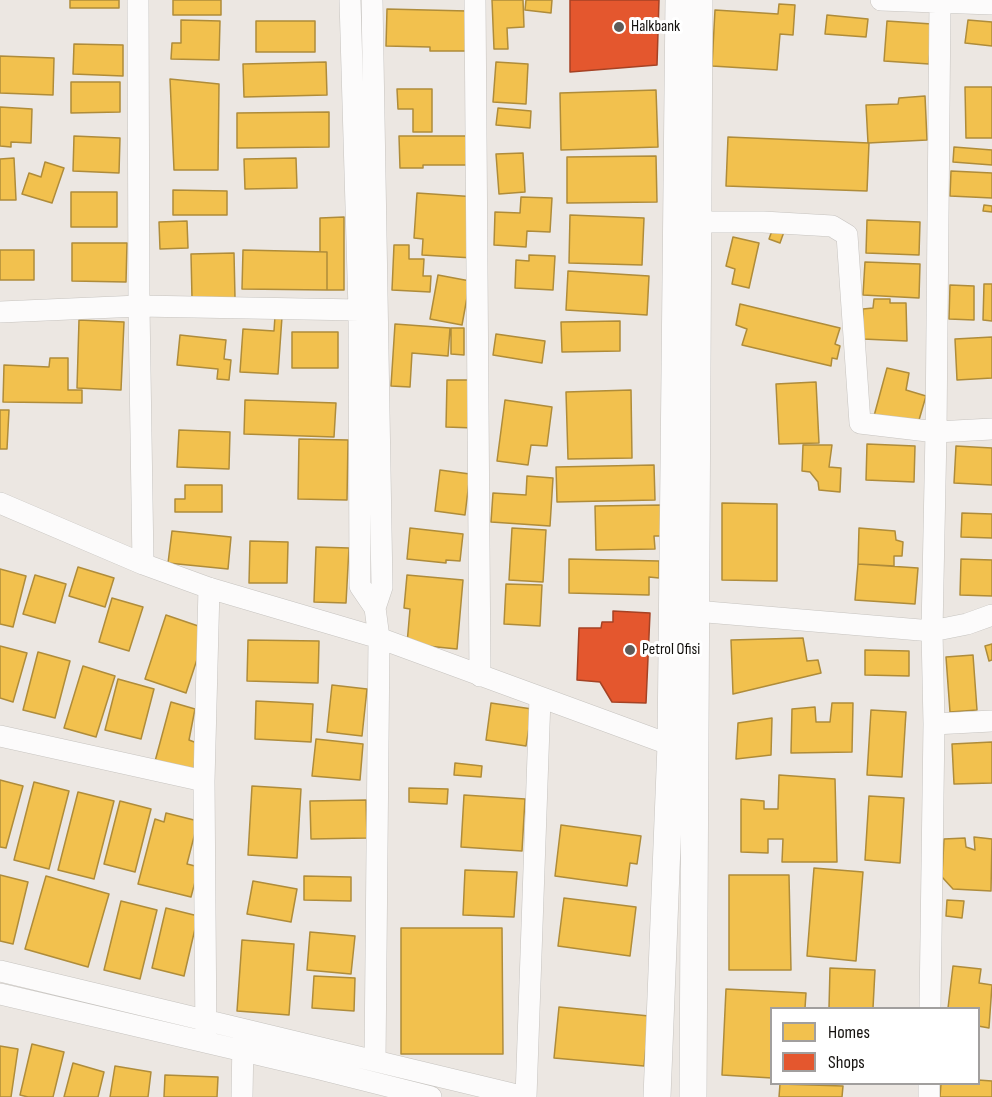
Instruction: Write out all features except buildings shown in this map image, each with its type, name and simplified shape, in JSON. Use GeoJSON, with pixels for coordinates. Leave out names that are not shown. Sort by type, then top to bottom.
{"type":"FeatureCollection","features":[{"type":"Feature","properties":{"kind":"main road"},"geometry":{"type":"LineString","coordinates":[[657,1097],[671,745],[680,0]]}},
{"type":"Feature","properties":{"kind":"main road"},"geometry":{"type":"LineString","coordinates":[[693,1097],[699,0]]}},
{"type":"Feature","properties":{"kind":"street"},"geometry":{"type":"LineString","coordinates":[[138,0],[143,564]]}},
{"type":"Feature","properties":{"kind":"street"},"geometry":{"type":"LineString","coordinates":[[350,0],[358,310],[360,586],[375,609],[379,638],[375,1061]]}},
{"type":"Feature","properties":{"kind":"street"},"geometry":{"type":"LineString","coordinates":[[372,0],[382,587],[375,609]]}},
{"type":"Feature","properties":{"kind":"street"},"geometry":{"type":"LineString","coordinates":[[476,0],[480,676]]}},
{"type":"Feature","properties":{"kind":"street"},"geometry":{"type":"LineString","coordinates":[[881,0],[992,4]]}},
{"type":"Feature","properties":{"kind":"street"},"geometry":{"type":"LineString","coordinates":[[930,1007],[940,2]]}},
{"type":"Feature","properties":{"kind":"street"},"geometry":{"type":"LineString","coordinates":[[698,222],[763,222],[832,226],[847,235],[860,423],[936,432],[992,429]]}},
{"type":"Feature","properties":{"kind":"street"},"geometry":{"type":"LineString","coordinates":[[0,312],[139,306],[358,310]]}},
{"type":"Feature","properties":{"kind":"street"},"geometry":{"type":"LineString","coordinates":[[0,503],[143,564],[210,588],[379,638],[671,745]]}},
{"type":"Feature","properties":{"kind":"street"},"geometry":{"type":"LineString","coordinates":[[206,1042],[204,781],[210,588]]}},
{"type":"Feature","properties":{"kind":"street"},"geometry":{"type":"LineString","coordinates":[[696,611],[932,632],[967,624],[992,615]]}},
{"type":"Feature","properties":{"kind":"street"},"geometry":{"type":"LineString","coordinates":[[0,971],[525,1097],[540,698]]}},
{"type":"Feature","properties":{"kind":"street"},"geometry":{"type":"LineString","coordinates":[[934,724],[992,721]]}},
{"type":"Feature","properties":{"kind":"street"},"geometry":{"type":"LineString","coordinates":[[0,736],[204,781]]}},
{"type":"Feature","properties":{"kind":"street"},"geometry":{"type":"LineString","coordinates":[[0,994],[431,1097]]}},
{"type":"Feature","properties":{"kind":"street"},"geometry":{"type":"LineString","coordinates":[[242,1097],[243,1029]]}},
{"type":"Feature","properties":{"kind":"place","name":"Halkbank"},"geometry":{"type":"Point","coordinates":[619,27]}},
{"type":"Feature","properties":{"kind":"place","name":"Petrol Ofisi"},"geometry":{"type":"Point","coordinates":[630,650]}}]}
